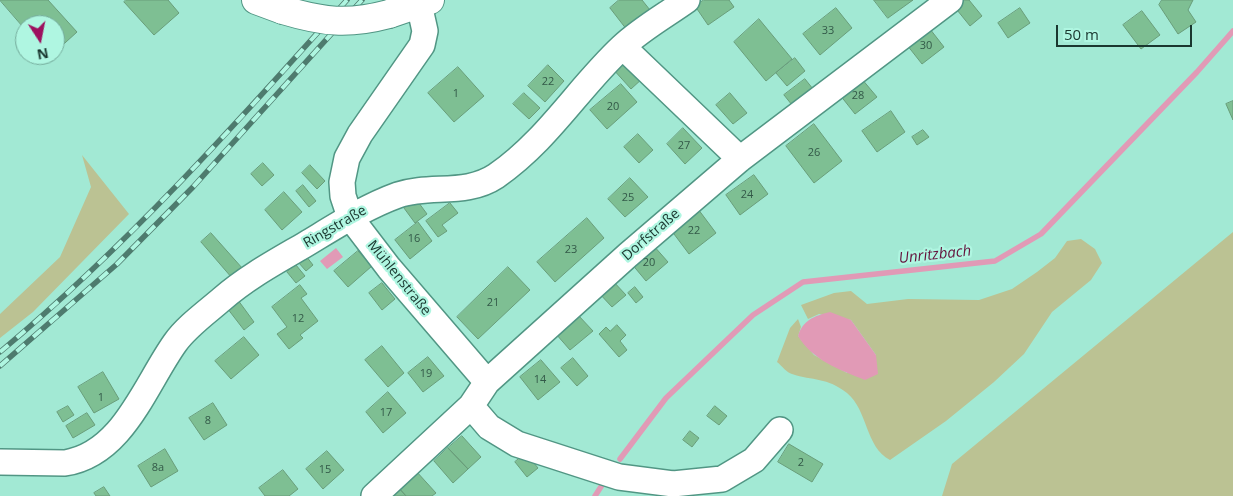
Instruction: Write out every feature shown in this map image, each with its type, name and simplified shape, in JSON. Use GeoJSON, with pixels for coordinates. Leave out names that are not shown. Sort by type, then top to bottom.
{"type":"FeatureCollection","features":[{"type":"Feature","properties":{"kind":"main road"},"geometry":{"type":"LineString","coordinates":[[256,0],[310,18],[340,22],[366,20],[425,2]]}},
{"type":"Feature","properties":{"kind":"street","name":"Ringstraße"},"geometry":{"type":"LineString","coordinates":[[0,462],[65,464],[94,453],[119,431],[176,341],[223,298],[257,273],[350,217],[398,195],[410,192],[469,187],[495,176],[537,142],[622,47],[687,0]]}},
{"type":"Feature","properties":{"kind":"street","name":"Dorfstraße"},"geometry":{"type":"LineString","coordinates":[[374,496],[471,406],[487,382],[628,255],[740,159],[950,0]]}},
{"type":"Feature","properties":{"kind":"street","name":"Mühlenstraße"},"geometry":{"type":"LineString","coordinates":[[425,2],[425,31],[422,45],[416,57],[360,134],[347,158],[342,182],[346,207],[350,217],[389,268],[487,382]]}},
{"type":"Feature","properties":{"kind":"street"},"geometry":{"type":"LineString","coordinates":[[622,47],[740,159]]}},
{"type":"Feature","properties":{"kind":"street"},"geometry":{"type":"LineString","coordinates":[[471,406],[489,427],[517,444],[619,477],[673,484],[722,479],[754,460],[780,430]]}},
{"type":"Feature","properties":{"kind":"green space"},"geometry":{"type":"Polygon","coordinates":[[[82,155],[129,214],[33,312],[0,338],[0,314],[60,257],[91,187],[82,155]]]}},
{"type":"Feature","properties":{"kind":"green space"},"geometry":{"type":"Polygon","coordinates":[[[1233,232],[1233,496],[942,496],[952,464],[1233,232]]]}},
{"type":"Feature","properties":{"kind":"green space"},"geometry":{"type":"Polygon","coordinates":[[[1081,239],[1095,249],[1102,263],[1091,280],[1052,312],[1024,354],[994,382],[946,421],[890,460],[876,446],[859,409],[847,393],[833,384],[790,373],[777,362],[790,328],[798,319],[801,327],[798,336],[814,355],[847,373],[876,355],[851,320],[819,314],[808,319],[801,305],[834,293],[851,291],[867,304],[908,299],[979,300],[1012,289],[1055,258],[1067,241],[1081,239]]]}},
{"type":"Feature","properties":{"kind":"shaded area"},"geometry":{"type":"Polygon","coordinates":[[[336,248],[343,257],[327,269],[320,261],[336,248]]]}},
{"type":"Feature","properties":{"kind":"shaded area"},"geometry":{"type":"Polygon","coordinates":[[[830,312],[851,320],[876,355],[878,374],[865,380],[827,363],[811,352],[804,344],[798,336],[806,322],[814,317],[830,312]]]}},
{"type":"Feature","properties":{"kind":"building"},"geometry":{"type":"Polygon","coordinates":[[[0,0],[48,0],[62,15],[15,15],[15,17],[0,0]]]}},
{"type":"Feature","properties":{"kind":"building"},"geometry":{"type":"Polygon","coordinates":[[[126,0],[168,0],[179,13],[154,35],[124,2],[126,0]]]}},
{"type":"Feature","properties":{"kind":"building"},"geometry":{"type":"Polygon","coordinates":[[[619,0],[642,0],[650,10],[627,30],[610,8],[619,0]]]}},
{"type":"Feature","properties":{"kind":"building"},"geometry":{"type":"Polygon","coordinates":[[[704,0],[729,0],[734,7],[708,25],[695,6],[704,0]]]}},
{"type":"Feature","properties":{"kind":"building"},"geometry":{"type":"Polygon","coordinates":[[[874,0],[913,0],[888,18],[874,0]]]}},
{"type":"Feature","properties":{"kind":"building"},"geometry":{"type":"Polygon","coordinates":[[[960,0],[969,0],[982,16],[970,26],[953,5],[960,0]]]}},
{"type":"Feature","properties":{"kind":"building"},"geometry":{"type":"Polygon","coordinates":[[[1162,0],[1193,0],[1188,10],[1196,22],[1178,34],[1159,5],[1162,0]]]}},
{"type":"Feature","properties":{"kind":"building"},"geometry":{"type":"Polygon","coordinates":[[[836,8],[852,28],[820,55],[803,34],[836,8]]]}},
{"type":"Feature","properties":{"kind":"building"},"geometry":{"type":"Polygon","coordinates":[[[1020,8],[1030,23],[1008,38],[998,23],[1020,8]]]}},
{"type":"Feature","properties":{"kind":"building"},"geometry":{"type":"Polygon","coordinates":[[[1142,11],[1160,35],[1141,49],[1123,25],[1142,11]]]}},
{"type":"Feature","properties":{"kind":"building"},"geometry":{"type":"Polygon","coordinates":[[[65,19],[77,32],[65,43],[65,19]]]}},
{"type":"Feature","properties":{"kind":"building"},"geometry":{"type":"Polygon","coordinates":[[[759,19],[792,59],[766,81],[734,42],[759,19]]]}},
{"type":"Feature","properties":{"kind":"building"},"geometry":{"type":"Polygon","coordinates":[[[930,29],[944,47],[922,64],[907,45],[930,29]]]}},
{"type":"Feature","properties":{"kind":"building"},"geometry":{"type":"Polygon","coordinates":[[[625,58],[643,78],[631,89],[612,68],[625,58]]]}},
{"type":"Feature","properties":{"kind":"building"},"geometry":{"type":"Polygon","coordinates":[[[795,58],[805,71],[787,86],[776,73],[795,58]]]}},
{"type":"Feature","properties":{"kind":"building"},"geometry":{"type":"Polygon","coordinates":[[[548,65],[564,81],[545,102],[528,86],[548,65]]]}},
{"type":"Feature","properties":{"kind":"building"},"geometry":{"type":"Polygon","coordinates":[[[458,67],[484,96],[454,122],[428,93],[458,67]]]}},
{"type":"Feature","properties":{"kind":"building"},"geometry":{"type":"Polygon","coordinates":[[[861,78],[877,97],[855,114],[840,95],[861,78]]]}},
{"type":"Feature","properties":{"kind":"building"},"geometry":{"type":"Polygon","coordinates":[[[805,79],[813,89],[792,105],[784,95],[805,79]]]}},
{"type":"Feature","properties":{"kind":"building"},"geometry":{"type":"Polygon","coordinates":[[[621,84],[637,102],[607,129],[590,110],[621,84]]]}},
{"type":"Feature","properties":{"kind":"building"},"geometry":{"type":"Polygon","coordinates":[[[524,93],[540,108],[529,119],[513,104],[524,93]]]}},
{"type":"Feature","properties":{"kind":"building"},"geometry":{"type":"Polygon","coordinates":[[[730,93],[747,113],[733,124],[716,105],[730,93]]]}},
{"type":"Feature","properties":{"kind":"building"},"geometry":{"type":"Polygon","coordinates":[[[1233,101],[1233,120],[1226,104],[1233,101]]]}},
{"type":"Feature","properties":{"kind":"building"},"geometry":{"type":"Polygon","coordinates":[[[891,111],[905,132],[877,152],[862,131],[891,111]]]}},
{"type":"Feature","properties":{"kind":"building"},"geometry":{"type":"Polygon","coordinates":[[[814,124],[842,161],[814,183],[786,146],[814,124]]]}},
{"type":"Feature","properties":{"kind":"building"},"geometry":{"type":"Polygon","coordinates":[[[683,128],[702,148],[685,164],[667,144],[683,128]]]}},
{"type":"Feature","properties":{"kind":"building"},"geometry":{"type":"Polygon","coordinates":[[[923,130],[929,137],[917,145],[912,137],[923,130]]]}},
{"type":"Feature","properties":{"kind":"building"},"geometry":{"type":"Polygon","coordinates":[[[638,134],[653,150],[639,163],[624,147],[638,134]]]}},
{"type":"Feature","properties":{"kind":"building"},"geometry":{"type":"Polygon","coordinates":[[[263,163],[274,175],[262,186],[251,174],[263,163]]]}},
{"type":"Feature","properties":{"kind":"building"},"geometry":{"type":"Polygon","coordinates":[[[310,165],[325,181],[317,189],[302,173],[310,165]]]}},
{"type":"Feature","properties":{"kind":"building"},"geometry":{"type":"Polygon","coordinates":[[[754,175],[768,194],[740,215],[726,195],[754,175]]]}},
{"type":"Feature","properties":{"kind":"building"},"geometry":{"type":"Polygon","coordinates":[[[630,178],[648,197],[625,217],[608,199],[630,178]]]}},
{"type":"Feature","properties":{"kind":"building"},"geometry":{"type":"Polygon","coordinates":[[[303,185],[316,201],[309,207],[296,191],[303,185]]]}},
{"type":"Feature","properties":{"kind":"building"},"geometry":{"type":"Polygon","coordinates":[[[284,192],[302,212],[282,230],[265,210],[284,192]]]}},
{"type":"Feature","properties":{"kind":"building"},"geometry":{"type":"Polygon","coordinates":[[[413,195],[427,214],[415,223],[401,204],[413,195]]]}},
{"type":"Feature","properties":{"kind":"building"},"geometry":{"type":"Polygon","coordinates":[[[450,203],[458,213],[442,225],[447,231],[438,237],[426,221],[450,203]]]}},
{"type":"Feature","properties":{"kind":"building"},"geometry":{"type":"Polygon","coordinates":[[[698,209],[716,233],[689,254],[671,230],[698,209]]]}},
{"type":"Feature","properties":{"kind":"building"},"geometry":{"type":"Polygon","coordinates":[[[587,218],[604,238],[555,282],[537,262],[587,218]]]}},
{"type":"Feature","properties":{"kind":"building"},"geometry":{"type":"Polygon","coordinates":[[[418,222],[432,241],[410,259],[395,240],[418,222]]]}},
{"type":"Feature","properties":{"kind":"building"},"geometry":{"type":"Polygon","coordinates":[[[211,233],[243,269],[232,278],[201,242],[211,233]]]}},
{"type":"Feature","properties":{"kind":"building"},"geometry":{"type":"Polygon","coordinates":[[[653,245],[668,262],[646,281],[631,263],[653,245]]]}},
{"type":"Feature","properties":{"kind":"building"},"geometry":{"type":"Polygon","coordinates":[[[358,251],[372,266],[348,287],[334,271],[358,251]]]}},
{"type":"Feature","properties":{"kind":"building"},"geometry":{"type":"Polygon","coordinates":[[[306,256],[313,265],[306,271],[298,262],[306,256]]]}},
{"type":"Feature","properties":{"kind":"building"},"geometry":{"type":"Polygon","coordinates":[[[296,265],[305,276],[296,283],[287,272],[296,265]]]}},
{"type":"Feature","properties":{"kind":"building"},"geometry":{"type":"Polygon","coordinates":[[[508,267],[530,290],[478,339],[457,317],[508,267]]]}},
{"type":"Feature","properties":{"kind":"building"},"geometry":{"type":"Polygon","coordinates":[[[612,280],[626,295],[612,307],[598,292],[612,280]]]}},
{"type":"Feature","properties":{"kind":"building"},"geometry":{"type":"Polygon","coordinates":[[[382,283],[395,299],[382,310],[369,293],[382,283]]]}},
{"type":"Feature","properties":{"kind":"building"},"geometry":{"type":"Polygon","coordinates":[[[300,285],[307,294],[301,298],[318,321],[300,335],[303,338],[289,349],[277,334],[287,327],[272,307],[300,285]]]}},
{"type":"Feature","properties":{"kind":"building"},"geometry":{"type":"Polygon","coordinates":[[[635,287],[643,297],[636,303],[628,293],[635,287]]]}},
{"type":"Feature","properties":{"kind":"building"},"geometry":{"type":"Polygon","coordinates":[[[235,296],[254,322],[244,330],[224,304],[235,296]]]}},
{"type":"Feature","properties":{"kind":"building"},"geometry":{"type":"Polygon","coordinates":[[[578,315],[593,331],[570,350],[556,334],[578,315]]]}},
{"type":"Feature","properties":{"kind":"building"},"geometry":{"type":"Polygon","coordinates":[[[617,325],[626,335],[620,341],[627,350],[619,357],[599,334],[606,327],[610,331],[617,325]]]}},
{"type":"Feature","properties":{"kind":"building"},"geometry":{"type":"Polygon","coordinates":[[[244,337],[259,355],[231,379],[215,361],[244,337]]]}},
{"type":"Feature","properties":{"kind":"building"},"geometry":{"type":"Polygon","coordinates":[[[382,346],[404,373],[388,387],[365,360],[382,346]]]}},
{"type":"Feature","properties":{"kind":"building"},"geometry":{"type":"Polygon","coordinates":[[[428,357],[444,376],[423,392],[408,373],[428,357]]]}},
{"type":"Feature","properties":{"kind":"building"},"geometry":{"type":"Polygon","coordinates":[[[573,358],[588,376],[577,386],[561,368],[573,358]]]}},
{"type":"Feature","properties":{"kind":"building"},"geometry":{"type":"Polygon","coordinates":[[[541,360],[560,382],[538,400],[520,377],[541,360]]]}},
{"type":"Feature","properties":{"kind":"building"},"geometry":{"type":"Polygon","coordinates":[[[103,372],[119,399],[94,413],[78,387],[103,372]]]}},
{"type":"Feature","properties":{"kind":"building"},"geometry":{"type":"Polygon","coordinates":[[[388,392],[406,413],[383,433],[366,412],[388,392]]]}},
{"type":"Feature","properties":{"kind":"building"},"geometry":{"type":"Polygon","coordinates":[[[213,403],[227,425],[204,440],[189,418],[213,403]]]}},
{"type":"Feature","properties":{"kind":"building"},"geometry":{"type":"Polygon","coordinates":[[[68,406],[74,415],[63,422],[57,412],[68,406]]]}},
{"type":"Feature","properties":{"kind":"building"},"geometry":{"type":"Polygon","coordinates":[[[715,406],[727,416],[719,425],[707,416],[715,406]]]}},
{"type":"Feature","properties":{"kind":"building"},"geometry":{"type":"Polygon","coordinates":[[[87,413],[95,425],[73,438],[66,426],[87,413]]]}},
{"type":"Feature","properties":{"kind":"building"},"geometry":{"type":"Polygon","coordinates":[[[690,431],[699,438],[692,447],[683,440],[690,431]]]}},
{"type":"Feature","properties":{"kind":"building"},"geometry":{"type":"Polygon","coordinates":[[[462,436],[481,457],[468,469],[448,448],[462,436]]]}},
{"type":"Feature","properties":{"kind":"building"},"geometry":{"type":"Polygon","coordinates":[[[789,444],[823,464],[812,482],[778,462],[789,444]]]}},
{"type":"Feature","properties":{"kind":"building"},"geometry":{"type":"Polygon","coordinates":[[[448,448],[468,469],[453,483],[434,461],[448,448]]]}},
{"type":"Feature","properties":{"kind":"building"},"geometry":{"type":"Polygon","coordinates":[[[165,449],[178,471],[151,487],[138,466],[165,449]]]}},
{"type":"Feature","properties":{"kind":"building"},"geometry":{"type":"Polygon","coordinates":[[[327,451],[344,470],[323,489],[306,469],[327,451]]]}},
{"type":"Feature","properties":{"kind":"building"},"geometry":{"type":"Polygon","coordinates":[[[526,453],[538,468],[527,477],[515,462],[526,453]]]}},
{"type":"Feature","properties":{"kind":"building"},"geometry":{"type":"Polygon","coordinates":[[[283,470],[298,489],[289,496],[265,496],[259,488],[283,470]]]}},
{"type":"Feature","properties":{"kind":"building"},"geometry":{"type":"Polygon","coordinates":[[[416,471],[436,493],[432,496],[406,496],[398,487],[416,471]]]}},
{"type":"Feature","properties":{"kind":"building"},"geometry":{"type":"Polygon","coordinates":[[[104,487],[110,496],[96,496],[94,493],[104,487]]]}},
{"type":"Feature","properties":{"kind":"building"},"geometry":{"type":"Polygon","coordinates":[[[398,487],[406,496],[389,496],[398,487]]]}},
{"type":"Feature","properties":{"kind":"waterway","name":"Unritzbach"},"geometry":{"type":"LineString","coordinates":[[620,459],[666,398],[753,315],[803,282],[995,261],[1041,234],[1197,72],[1233,31]]}},
{"type":"Feature","properties":{"kind":"waterway","name":"Unritzbach"},"geometry":{"type":"LineString","coordinates":[[595,496],[604,482]]}},
{"type":"Feature","properties":{"kind":"railway"},"geometry":{"type":"LineString","coordinates":[[0,352],[92,270],[137,226],[264,92],[347,0]]}},
{"type":"Feature","properties":{"kind":"railway"},"geometry":{"type":"LineString","coordinates":[[0,366],[117,264],[193,187],[362,0]]}}]}
